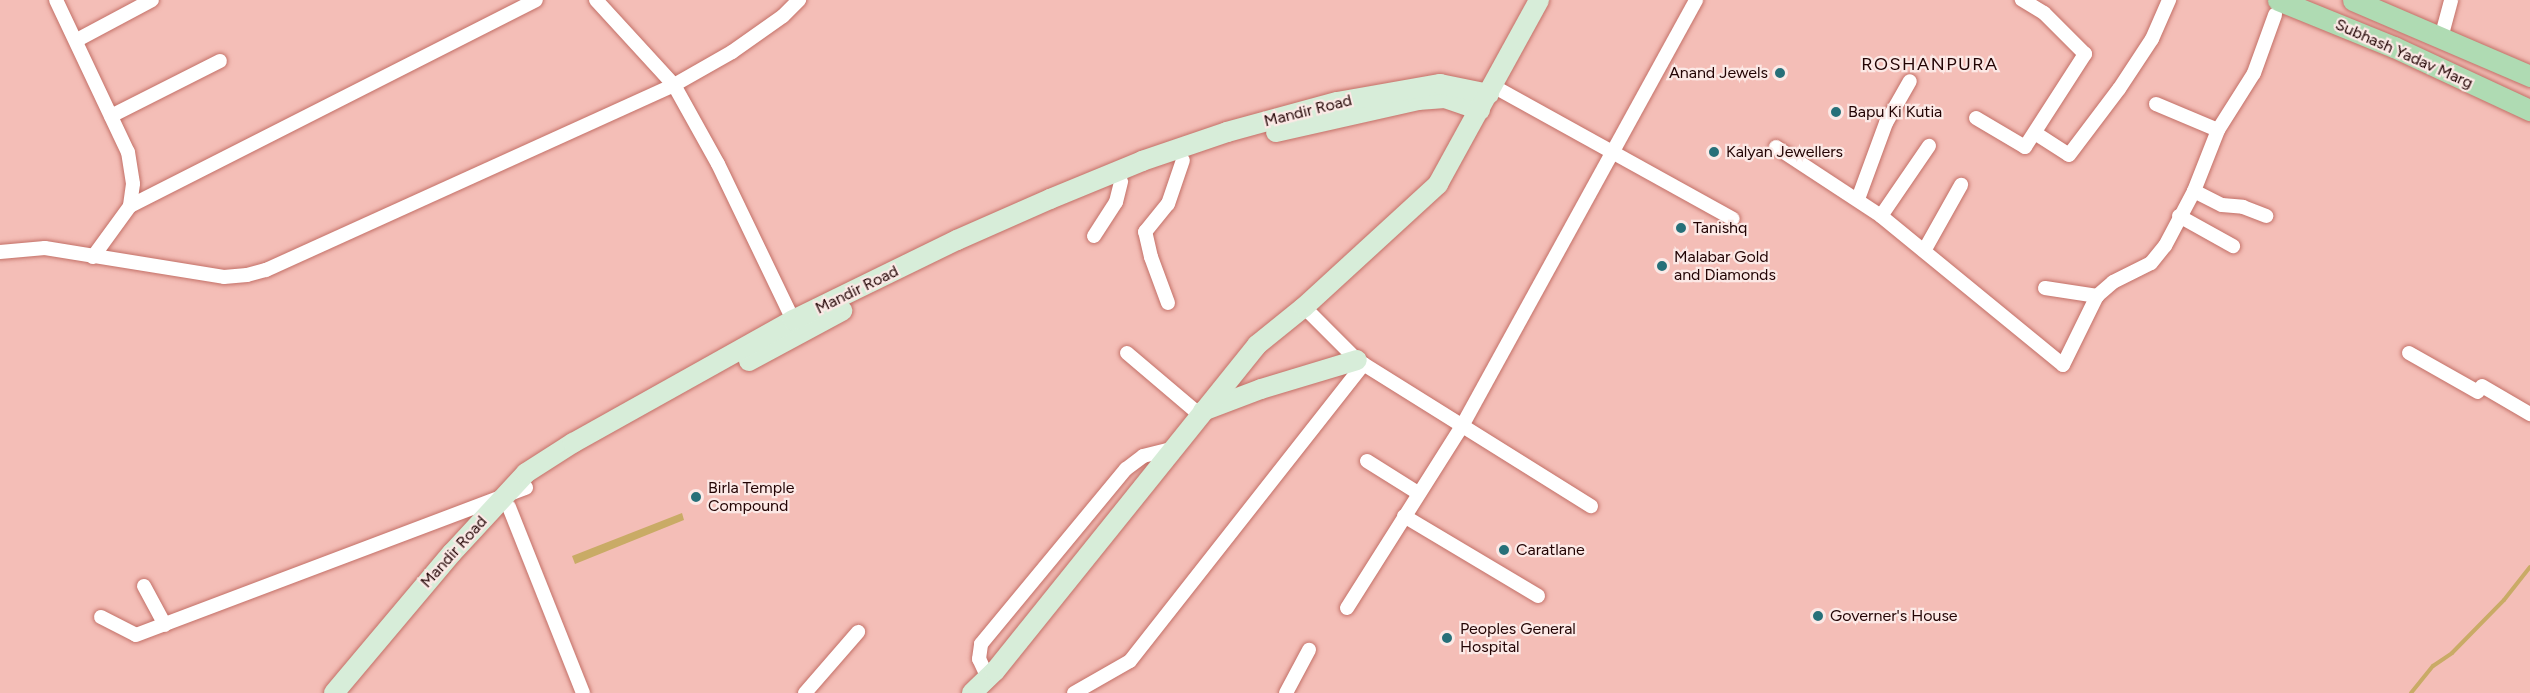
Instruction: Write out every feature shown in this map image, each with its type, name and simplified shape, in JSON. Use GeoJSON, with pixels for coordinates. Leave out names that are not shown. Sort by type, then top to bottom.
{"type":"FeatureCollection","features":[{"type":"Feature","properties":{"kind":"main road","name":"Subhash Yadav Marg"},"geometry":{"type":"LineString","coordinates":[[2353,0],[2530,76]]}},
{"type":"Feature","properties":{"kind":"main road","name":"Subhash Yadav Marg"},"geometry":{"type":"LineString","coordinates":[[2276,7],[2394,47],[2530,110]]}},
{"type":"Feature","properties":{"kind":"street"},"geometry":{"type":"LineString","coordinates":[[56,0],[77,40],[128,152],[133,184],[130,206]]}},
{"type":"Feature","properties":{"kind":"street"},"geometry":{"type":"LineString","coordinates":[[77,40],[152,0]]}},
{"type":"Feature","properties":{"kind":"street"},"geometry":{"type":"LineString","coordinates":[[93,257],[130,206],[506,7],[536,0]]}},
{"type":"Feature","properties":{"kind":"street"},"geometry":{"type":"LineString","coordinates":[[596,0],[674,85],[718,164],[794,320]]}},
{"type":"Feature","properties":{"kind":"street"},"geometry":{"type":"LineString","coordinates":[[0,252],[45,248],[224,277],[247,275],[266,270],[674,85],[732,52],[783,16],[799,0]]}},
{"type":"Feature","properties":{"kind":"street"},"geometry":{"type":"LineString","coordinates":[[972,693],[988,678],[1257,345],[1304,307],[1438,184],[1488,97],[1539,0]]}},
{"type":"Feature","properties":{"kind":"street"},"geometry":{"type":"LineString","coordinates":[[1347,608],[1462,426],[1696,0]]}},
{"type":"Feature","properties":{"kind":"street"},"geometry":{"type":"LineString","coordinates":[[1976,118],[2025,147],[2085,54],[2044,13],[2022,0]]}},
{"type":"Feature","properties":{"kind":"street"},"geometry":{"type":"LineString","coordinates":[[2035,133],[2069,155],[2119,89],[2145,49],[2169,0]]}},
{"type":"Feature","properties":{"kind":"street"},"geometry":{"type":"LineString","coordinates":[[2441,38],[2451,0]]}},
{"type":"Feature","properties":{"kind":"street"},"geometry":{"type":"LineString","coordinates":[[1776,147],[1881,216],[2063,365],[2097,296],[2113,282],[2151,263],[2165,246],[2194,191],[2218,130],[2254,73],[2276,7]]}},
{"type":"Feature","properties":{"kind":"street"},"geometry":{"type":"LineString","coordinates":[[111,116],[220,61]]}},
{"type":"Feature","properties":{"kind":"street"},"geometry":{"type":"LineString","coordinates":[[1858,199],[1886,123],[1910,81]]}},
{"type":"Feature","properties":{"kind":"street","name":"Mandir Road"},"geometry":{"type":"LineString","coordinates":[[350,693],[506,501],[526,473],[573,443],[794,320],[957,240],[1050,199],[1142,161],[1227,132],[1337,102],[1440,84],[1488,97]]}},
{"type":"Feature","properties":{"kind":"street"},"geometry":{"type":"LineString","coordinates":[[1488,97],[1613,153],[1733,219]]}},
{"type":"Feature","properties":{"kind":"street","name":"Mandir Road"},"geometry":{"type":"LineString","coordinates":[[334,693],[444,561],[506,501],[567,461],[706,383],[927,267],[1120,182],[1239,140],[1418,100],[1488,97]]}},
{"type":"Feature","properties":{"kind":"street"},"geometry":{"type":"LineString","coordinates":[[2156,104],[2218,130]]}},
{"type":"Feature","properties":{"kind":"street"},"geometry":{"type":"LineString","coordinates":[[1881,216],[1929,146]]}},
{"type":"Feature","properties":{"kind":"street"},"geometry":{"type":"LineString","coordinates":[[1168,303],[1151,257],[1145,232],[1168,204],[1183,160]]}},
{"type":"Feature","properties":{"kind":"street"},"geometry":{"type":"LineString","coordinates":[[1094,236],[1116,202],[1120,182]]}},
{"type":"Feature","properties":{"kind":"street"},"geometry":{"type":"LineString","coordinates":[[1923,250],[1961,184]]}},
{"type":"Feature","properties":{"kind":"street"},"geometry":{"type":"LineString","coordinates":[[2194,191],[2222,205],[2243,207],[2266,216]]}},
{"type":"Feature","properties":{"kind":"street"},"geometry":{"type":"LineString","coordinates":[[2180,216],[2233,246]]}},
{"type":"Feature","properties":{"kind":"street"},"geometry":{"type":"LineString","coordinates":[[2045,288],[2097,296]]}},
{"type":"Feature","properties":{"kind":"street"},"geometry":{"type":"LineString","coordinates":[[1304,307],[1360,362],[1591,506]]}},
{"type":"Feature","properties":{"kind":"street"},"geometry":{"type":"LineString","coordinates":[[1127,353],[1201,413]]}},
{"type":"Feature","properties":{"kind":"street"},"geometry":{"type":"LineString","coordinates":[[2409,353],[2530,414]]}},
{"type":"Feature","properties":{"kind":"street"},"geometry":{"type":"LineString","coordinates":[[1201,413],[1261,389],[1360,362]]}},
{"type":"Feature","properties":{"kind":"street"},"geometry":{"type":"LineString","coordinates":[[1074,693],[1130,661],[1360,362]]}},
{"type":"Feature","properties":{"kind":"street"},"geometry":{"type":"LineString","coordinates":[[988,678],[979,659],[981,644],[1126,469],[1143,456],[1174,448]]}},
{"type":"Feature","properties":{"kind":"street"},"geometry":{"type":"LineString","coordinates":[[1367,461],[1418,494]]}},
{"type":"Feature","properties":{"kind":"street"},"geometry":{"type":"LineString","coordinates":[[101,617],[136,635],[506,501],[583,693]]}},
{"type":"Feature","properties":{"kind":"street"},"geometry":{"type":"LineString","coordinates":[[1404,516],[1538,596]]}},
{"type":"Feature","properties":{"kind":"street"},"geometry":{"type":"LineString","coordinates":[[144,586],[165,625]]}},
{"type":"Feature","properties":{"kind":"street"},"geometry":{"type":"LineString","coordinates":[[805,693],[858,632]]}},
{"type":"Feature","properties":{"kind":"street"},"geometry":{"type":"LineString","coordinates":[[1287,693],[1309,650]]}},
{"type":"Feature","properties":{"kind":"shaded area"},"geometry":{"type":"Polygon","coordinates":[[[682,513],[684,520],[575,564],[572,556],[682,513]]]}},
{"type":"Feature","properties":{"kind":"waterway"},"geometry":{"type":"LineString","coordinates":[[2411,693],[2433,666],[2452,653],[2504,600],[2530,567]]}},
{"type":"Feature","properties":{"kind":"place","name":"Anand Jewels"},"geometry":{"type":"Point","coordinates":[1780,73]}},
{"type":"Feature","properties":{"kind":"place","name":"Bapu Ki Kutia"},"geometry":{"type":"Point","coordinates":[1836,112]}},
{"type":"Feature","properties":{"kind":"place","name":"Kalyan Jewellers"},"geometry":{"type":"Point","coordinates":[1714,152]}},
{"type":"Feature","properties":{"kind":"place","name":"Tanishq"},"geometry":{"type":"Point","coordinates":[1681,228]}},
{"type":"Feature","properties":{"kind":"place","name":"Malabar Gold and Diamonds"},"geometry":{"type":"Point","coordinates":[1662,266]}},
{"type":"Feature","properties":{"kind":"place","name":"Birla Temple Compound"},"geometry":{"type":"Point","coordinates":[696,497]}},
{"type":"Feature","properties":{"kind":"place","name":"Caratlane"},"geometry":{"type":"Point","coordinates":[1504,550]}},
{"type":"Feature","properties":{"kind":"place","name":"Governer's House"},"geometry":{"type":"Point","coordinates":[1818,616]}},
{"type":"Feature","properties":{"kind":"place","name":"Peoples General Hospital"},"geometry":{"type":"Point","coordinates":[1447,638]}},
{"type":"Feature","properties":{"kind":"district","name":"ROSHANPURA"},"geometry":{"type":"Point","coordinates":[1930,64]}}]}
